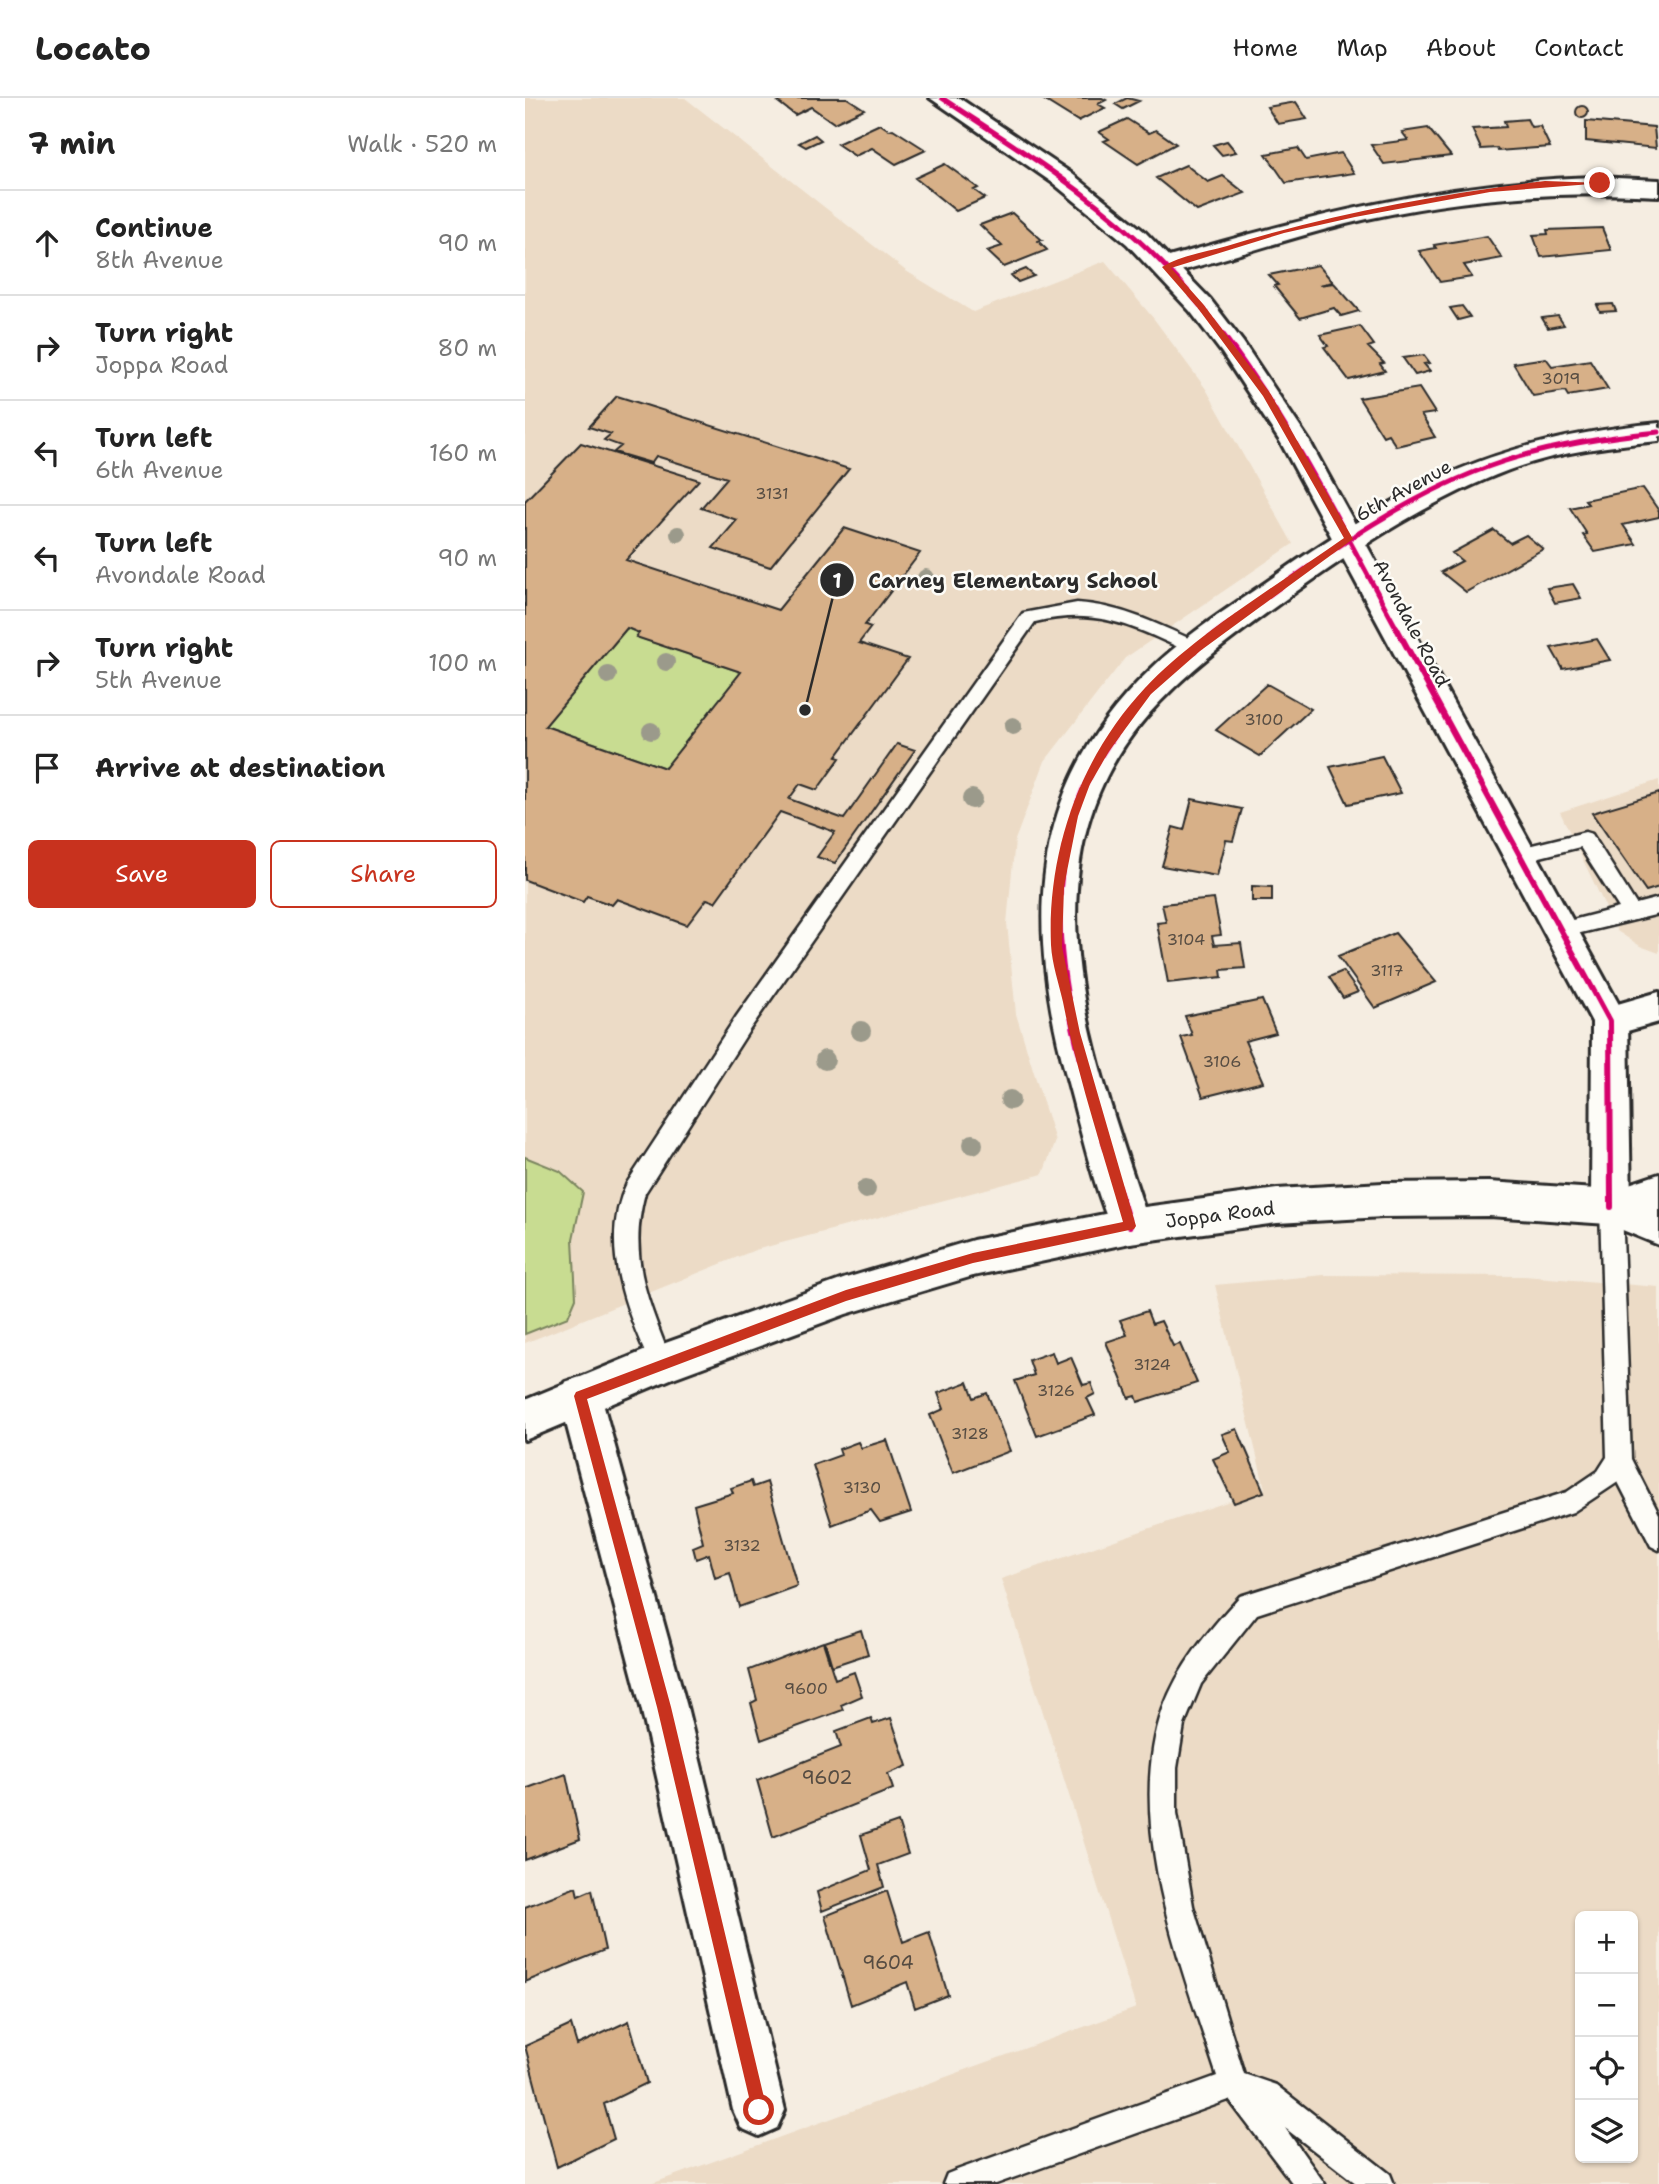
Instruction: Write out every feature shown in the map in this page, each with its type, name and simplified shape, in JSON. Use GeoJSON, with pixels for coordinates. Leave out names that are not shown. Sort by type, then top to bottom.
{"type":"FeatureCollection","features":[{"type":"Feature","properties":{"kind":"street","name":"Avondale Road"},"geometry":{"type":"LineString","coordinates":[[942,98],[1062,178],[1136,238],[1200,305],[1267,395],[1349,539],[1610,1021],[1611,1207]]}},
{"type":"Feature","properties":{"kind":"street"},"geometry":{"type":"LineString","coordinates":[[1165,267],[1281,231],[1355,214],[1490,190],[1545,184],[1600,183],[1659,188]]}},
{"type":"Feature","properties":{"kind":"street","name":"6th Avenue"},"geometry":{"type":"LineString","coordinates":[[1130,1226],[1075,1033],[1056,947],[1059,886],[1073,816],[1085,784],[1099,760],[1148,691],[1196,649],[1349,539],[1431,490],[1477,468],[1549,447],[1659,432]]}},
{"type":"Feature","properties":{"kind":"street"},"geometry":{"type":"LineString","coordinates":[[1610,1021],[1659,1007]]}},
{"type":"Feature","properties":{"kind":"street","name":"Joppa Road"},"geometry":{"type":"LineString","coordinates":[[1611,1207],[1659,1191]]}},
{"type":"Feature","properties":{"kind":"street","name":"Joppa Road"},"geometry":{"type":"LineString","coordinates":[[525,1420],[661,1363],[846,1296],[973,1258],[1130,1226],[1277,1206],[1383,1200],[1489,1199],[1611,1207],[1659,1228]]}},
{"type":"Feature","properties":{"kind":"street"},"geometry":{"type":"LineString","coordinates":[[580,1396],[664,1707],[759,2110]]}},
{"type":"Feature","properties":{"kind":"lane"},"geometry":{"type":"LineString","coordinates":[[661,1363],[625,1262],[627,1213],[635,1190],[743,1023],[1029,617],[1069,608],[1098,607],[1196,649]]}},
{"type":"Feature","properties":{"kind":"lane"},"geometry":{"type":"LineString","coordinates":[[1520,855],[1585,839],[1632,913]]}},
{"type":"Feature","properties":{"kind":"lane"},"geometry":{"type":"LineString","coordinates":[[1560,930],[1659,906]]}},
{"type":"Feature","properties":{"kind":"lane"},"geometry":{"type":"LineString","coordinates":[[1611,1207],[1619,1460],[1659,1538]]}},
{"type":"Feature","properties":{"kind":"lane"},"geometry":{"type":"LineString","coordinates":[[1311,2184],[1234,2084],[1189,1940],[1163,1826],[1164,1776],[1171,1723],[1211,1648],[1249,1604],[1573,1501],[1606,1479],[1619,1460]]}},
{"type":"Feature","properties":{"kind":"lane"},"geometry":{"type":"LineString","coordinates":[[957,2184],[1234,2084],[1266,2095],[1380,2184]]}},
{"type":"Feature","properties":{"kind":"shaded area"},"geometry":{"type":"Polygon","coordinates":[[[525,98],[685,98],[906,271],[973,312],[1105,261],[1154,319],[1206,389],[1293,544],[1125,658],[1045,761],[1015,840],[1007,923],[1016,1014],[1055,1141],[1043,1174],[755,1250],[525,1343],[525,98]]]}},
{"type":"Feature","properties":{"kind":"shaded area"},"geometry":{"type":"Polygon","coordinates":[[[1659,780],[1659,953],[1640,946],[1617,931],[1560,812],[1659,780]]]}},
{"type":"Feature","properties":{"kind":"shaded area"},"geometry":{"type":"Polygon","coordinates":[[[1324,1275],[1524,1276],[1659,1287],[1659,2184],[651,2184],[1136,2008],[1001,1579],[1265,1489],[1215,1285],[1324,1275]]]}},
{"type":"Feature","properties":{"kind":"green space"},"geometry":{"type":"Polygon","coordinates":[[[627,628],[639,633],[637,637],[741,672],[665,768],[545,726],[627,628]]]}},
{"type":"Feature","properties":{"kind":"green space"},"geometry":{"type":"Polygon","coordinates":[[[525,1157],[560,1171],[583,1192],[573,1239],[576,1298],[568,1317],[525,1334],[525,1157]]]}},
{"type":"Feature","properties":{"kind":"building"},"geometry":{"type":"Polygon","coordinates":[[[788,98],[847,98],[864,109],[834,123],[811,107],[795,115],[778,102],[788,98]]]}},
{"type":"Feature","properties":{"kind":"building"},"geometry":{"type":"Polygon","coordinates":[[[1127,98],[1139,101],[1123,109],[1115,104],[1127,98]]]}},
{"type":"Feature","properties":{"kind":"building"},"geometry":{"type":"Polygon","coordinates":[[[1044,100],[1106,100],[1098,104],[1105,108],[1078,121],[1044,100]]]}},
{"type":"Feature","properties":{"kind":"building"},"geometry":{"type":"Polygon","coordinates":[[[1296,102],[1307,119],[1278,124],[1267,107],[1296,102]]]}},
{"type":"Feature","properties":{"kind":"building"},"geometry":{"type":"Polygon","coordinates":[[[1582,106],[1588,112],[1582,118],[1576,112],[1582,106]]]}},
{"type":"Feature","properties":{"kind":"building"},"geometry":{"type":"Polygon","coordinates":[[[1127,119],[1149,133],[1156,130],[1176,144],[1138,164],[1104,141],[1109,139],[1099,132],[1127,119]]]}},
{"type":"Feature","properties":{"kind":"building"},"geometry":{"type":"Polygon","coordinates":[[[1527,119],[1531,127],[1540,126],[1550,147],[1498,151],[1497,148],[1481,149],[1472,129],[1506,127],[1504,121],[1527,119]]]}},
{"type":"Feature","properties":{"kind":"building"},"geometry":{"type":"Polygon","coordinates":[[[1586,121],[1654,127],[1656,148],[1586,141],[1586,121]]]}},
{"type":"Feature","properties":{"kind":"building"},"geometry":{"type":"Polygon","coordinates":[[[880,124],[926,150],[896,164],[872,148],[855,156],[837,144],[880,124]]]}},
{"type":"Feature","properties":{"kind":"building"},"geometry":{"type":"Polygon","coordinates":[[[1428,128],[1451,156],[1384,164],[1371,145],[1408,140],[1402,132],[1428,128]]]}},
{"type":"Feature","properties":{"kind":"building"},"geometry":{"type":"Polygon","coordinates":[[[815,135],[821,140],[806,147],[799,143],[815,135]]]}},
{"type":"Feature","properties":{"kind":"building"},"geometry":{"type":"Polygon","coordinates":[[[1227,141],[1236,152],[1222,155],[1213,145],[1227,141]]]}},
{"type":"Feature","properties":{"kind":"building"},"geometry":{"type":"Polygon","coordinates":[[[1298,148],[1306,160],[1341,153],[1354,173],[1286,183],[1266,154],[1298,148]]]}},
{"type":"Feature","properties":{"kind":"building"},"geometry":{"type":"Polygon","coordinates":[[[945,164],[978,188],[974,190],[985,198],[956,211],[915,178],[945,164]]]}},
{"type":"Feature","properties":{"kind":"building"},"geometry":{"type":"Polygon","coordinates":[[[1186,165],[1208,182],[1223,176],[1245,193],[1197,211],[1156,178],[1186,165]]]}},
{"type":"Feature","properties":{"kind":"building"},"geometry":{"type":"Polygon","coordinates":[[[1012,213],[1042,240],[1038,241],[1047,250],[1004,267],[987,251],[1002,246],[980,225],[1012,213]]]}},
{"type":"Feature","properties":{"kind":"building"},"geometry":{"type":"Polygon","coordinates":[[[1602,228],[1611,250],[1541,257],[1533,235],[1548,234],[1547,230],[1602,228]]]}},
{"type":"Feature","properties":{"kind":"building"},"geometry":{"type":"Polygon","coordinates":[[[1487,236],[1502,258],[1464,265],[1472,277],[1440,282],[1419,251],[1436,248],[1434,245],[1487,236]]]}},
{"type":"Feature","properties":{"kind":"building"},"geometry":{"type":"Polygon","coordinates":[[[1318,265],[1333,282],[1319,285],[1334,283],[1359,311],[1341,316],[1334,308],[1300,318],[1274,286],[1278,285],[1269,275],[1318,265]]]}},
{"type":"Feature","properties":{"kind":"building"},"geometry":{"type":"Polygon","coordinates":[[[1026,269],[1034,276],[1018,282],[1011,275],[1026,269]]]}},
{"type":"Feature","properties":{"kind":"building"},"geometry":{"type":"Polygon","coordinates":[[[1613,304],[1616,311],[1600,312],[1597,305],[1613,304]]]}},
{"type":"Feature","properties":{"kind":"building"},"geometry":{"type":"Polygon","coordinates":[[[1462,306],[1470,317],[1458,320],[1450,308],[1462,306]]]}},
{"type":"Feature","properties":{"kind":"building"},"geometry":{"type":"Polygon","coordinates":[[[1558,316],[1564,325],[1548,328],[1542,318],[1558,316]]]}},
{"type":"Feature","properties":{"kind":"building"},"geometry":{"type":"Polygon","coordinates":[[[1360,326],[1374,345],[1368,347],[1384,363],[1380,364],[1385,371],[1349,380],[1324,347],[1328,346],[1320,335],[1360,326]]]}},
{"type":"Feature","properties":{"kind":"building"},"geometry":{"type":"Polygon","coordinates":[[[1424,355],[1430,363],[1424,364],[1430,371],[1415,375],[1403,358],[1424,355]]]}},
{"type":"Feature","properties":{"kind":"building"},"geometry":{"type":"Polygon","coordinates":[[[1546,358],[1552,366],[1590,360],[1608,389],[1568,396],[1565,391],[1533,396],[1513,363],[1546,358]]]}},
{"type":"Feature","properties":{"kind":"building"},"geometry":{"type":"Polygon","coordinates":[[[1419,388],[1435,413],[1421,415],[1435,437],[1396,446],[1388,434],[1383,436],[1359,398],[1419,388]]]}},
{"type":"Feature","properties":{"kind":"building"},"geometry":{"type":"Polygon","coordinates":[[[617,396],[849,469],[770,567],[713,548],[737,520],[701,508],[727,478],[656,456],[651,463],[614,452],[621,446],[604,440],[611,434],[589,427],[617,396]]]}},
{"type":"Feature","properties":{"kind":"building"},"geometry":{"type":"Polygon","coordinates":[[[581,443],[699,480],[626,560],[778,610],[844,528],[920,553],[865,625],[871,627],[859,643],[908,659],[836,757],[840,758],[817,790],[800,784],[789,799],[844,819],[897,744],[915,750],[835,863],[817,857],[835,832],[780,812],[715,902],[707,899],[687,925],[617,899],[612,905],[587,896],[583,902],[525,880],[525,501],[581,443]],[[627,628],[545,726],[665,768],[741,672],[636,637],[639,633],[627,628]]]}},
{"type":"Feature","properties":{"kind":"building"},"geometry":{"type":"Polygon","coordinates":[[[1643,488],[1659,511],[1659,517],[1623,525],[1636,544],[1595,552],[1570,508],[1588,504],[1585,500],[1643,488]]]}},
{"type":"Feature","properties":{"kind":"building"},"geometry":{"type":"Polygon","coordinates":[[[1494,530],[1510,543],[1526,535],[1543,549],[1466,592],[1441,572],[1462,561],[1452,553],[1494,530]]]}},
{"type":"Feature","properties":{"kind":"building"},"geometry":{"type":"Polygon","coordinates":[[[1573,584],[1581,598],[1555,603],[1547,588],[1573,584]]]}},
{"type":"Feature","properties":{"kind":"building"},"geometry":{"type":"Polygon","coordinates":[[[1597,639],[1610,660],[1563,669],[1551,648],[1597,639]]]}},
{"type":"Feature","properties":{"kind":"building"},"geometry":{"type":"Polygon","coordinates":[[[1267,684],[1311,709],[1260,756],[1216,730],[1267,684]]]}},
{"type":"Feature","properties":{"kind":"building"},"geometry":{"type":"Polygon","coordinates":[[[1382,756],[1401,793],[1348,804],[1330,767],[1382,756]]]}},
{"type":"Feature","properties":{"kind":"building"},"geometry":{"type":"Polygon","coordinates":[[[1659,793],[1659,887],[1646,891],[1592,813],[1659,793]]]}},
{"type":"Feature","properties":{"kind":"building"},"geometry":{"type":"Polygon","coordinates":[[[1192,799],[1242,809],[1233,841],[1226,840],[1217,876],[1162,866],[1173,827],[1184,830],[1192,799]]]}},
{"type":"Feature","properties":{"kind":"building"},"geometry":{"type":"Polygon","coordinates":[[[1252,886],[1272,887],[1272,901],[1252,901],[1252,886]]]}},
{"type":"Feature","properties":{"kind":"building"},"geometry":{"type":"Polygon","coordinates":[[[1214,899],[1221,935],[1212,936],[1214,945],[1241,943],[1245,968],[1221,970],[1222,977],[1168,983],[1157,923],[1166,922],[1162,904],[1214,899]]]}},
{"type":"Feature","properties":{"kind":"building"},"geometry":{"type":"Polygon","coordinates":[[[1395,933],[1436,982],[1375,1008],[1338,956],[1395,933]]]}},
{"type":"Feature","properties":{"kind":"building"},"geometry":{"type":"Polygon","coordinates":[[[1343,971],[1358,992],[1343,998],[1329,977],[1343,971]]]}},
{"type":"Feature","properties":{"kind":"building"},"geometry":{"type":"Polygon","coordinates":[[[1262,1000],[1276,1033],[1245,1041],[1263,1082],[1203,1097],[1181,1037],[1192,1035],[1185,1016],[1262,1000]]]}},
{"type":"Feature","properties":{"kind":"building"},"geometry":{"type":"Polygon","coordinates":[[[1147,1311],[1152,1324],[1161,1321],[1173,1346],[1180,1344],[1197,1383],[1138,1402],[1136,1396],[1129,1398],[1106,1342],[1127,1335],[1120,1320],[1147,1311]]]}},
{"type":"Feature","properties":{"kind":"building"},"geometry":{"type":"Polygon","coordinates":[[[1052,1352],[1056,1363],[1071,1357],[1083,1385],[1091,1383],[1095,1394],[1087,1398],[1095,1415],[1037,1436],[1015,1381],[1034,1375],[1029,1360],[1052,1352]]]}},
{"type":"Feature","properties":{"kind":"building"},"geometry":{"type":"Polygon","coordinates":[[[968,1382],[974,1398],[987,1393],[1010,1451],[953,1473],[930,1415],[944,1409],[938,1393],[968,1382]]]}},
{"type":"Feature","properties":{"kind":"building"},"geometry":{"type":"Polygon","coordinates":[[[1237,1429],[1264,1492],[1234,1503],[1213,1459],[1230,1452],[1222,1434],[1237,1429]]]}},
{"type":"Feature","properties":{"kind":"building"},"geometry":{"type":"Polygon","coordinates":[[[887,1440],[911,1512],[880,1522],[871,1510],[832,1525],[813,1465],[841,1455],[839,1449],[858,1442],[861,1448],[887,1440]]]}},
{"type":"Feature","properties":{"kind":"building"},"geometry":{"type":"Polygon","coordinates":[[[751,1481],[753,1487],[767,1482],[797,1586],[739,1607],[730,1573],[715,1578],[709,1554],[696,1559],[693,1547],[703,1543],[694,1505],[733,1493],[731,1488],[751,1481]]]}},
{"type":"Feature","properties":{"kind":"building"},"geometry":{"type":"Polygon","coordinates":[[[861,1630],[868,1654],[832,1666],[825,1642],[861,1630]]]}},
{"type":"Feature","properties":{"kind":"building"},"geometry":{"type":"Polygon","coordinates":[[[823,1642],[835,1679],[854,1672],[862,1696],[841,1705],[843,1710],[761,1740],[751,1703],[757,1700],[749,1670],[823,1642]]]}},
{"type":"Feature","properties":{"kind":"building"},"geometry":{"type":"Polygon","coordinates":[[[871,1718],[873,1724],[891,1718],[907,1766],[888,1774],[893,1789],[773,1837],[757,1780],[841,1747],[836,1731],[871,1718]]]}},
{"type":"Feature","properties":{"kind":"building"},"geometry":{"type":"Polygon","coordinates":[[[566,1774],[580,1839],[525,1860],[525,1789],[566,1774]]]}},
{"type":"Feature","properties":{"kind":"building"},"geometry":{"type":"Polygon","coordinates":[[[898,1822],[908,1854],[878,1865],[884,1887],[822,1911],[817,1892],[871,1870],[861,1835],[898,1822]]]}},
{"type":"Feature","properties":{"kind":"building"},"geometry":{"type":"Polygon","coordinates":[[[576,1887],[578,1896],[592,1890],[605,1950],[525,1982],[525,1907],[576,1887]]]}},
{"type":"Feature","properties":{"kind":"building"},"geometry":{"type":"Polygon","coordinates":[[[887,1891],[903,1942],[929,1932],[948,1995],[915,2008],[907,1982],[851,2005],[825,1916],[887,1891]]]}},
{"type":"Feature","properties":{"kind":"building"},"geometry":{"type":"Polygon","coordinates":[[[629,2021],[647,2083],[604,2104],[614,2139],[557,2167],[525,2046],[571,2025],[577,2045],[629,2021]]]}},
{"type":"Feature","properties":{"kind":"cycle path"},"geometry":{"type":"LineString","coordinates":[[942,98],[1062,178],[1136,238],[1200,305],[1233,348],[1295,442],[1610,1021],[1611,1207]]}},
{"type":"Feature","properties":{"kind":"cycle path"},"geometry":{"type":"LineString","coordinates":[[1130,1226],[1079,1058],[1061,970],[1058,928],[1059,888],[1069,834],[1087,782],[1114,735],[1148,691],[1193,650],[1322,558],[1410,503],[1500,462],[1549,448],[1601,438],[1659,432]]}},
{"type":"Feature","properties":{"kind":"place","name":"Carney Elementary School"},"geometry":{"type":"Point","coordinates":[805,710]}},
{"type":"Feature","properties":{"kind":"route"},"geometry":{"type":"LineString","coordinates":[[759,2110],[664,1707],[580,1396],[661,1363],[846,1296],[973,1258],[1130,1226],[1075,1033],[1056,947],[1059,886],[1073,816],[1085,784],[1106,748],[1148,691],[1196,649],[1349,539],[1267,395],[1200,305],[1165,267],[1281,231],[1355,214],[1490,190],[1545,184],[1600,183]]}}]}
